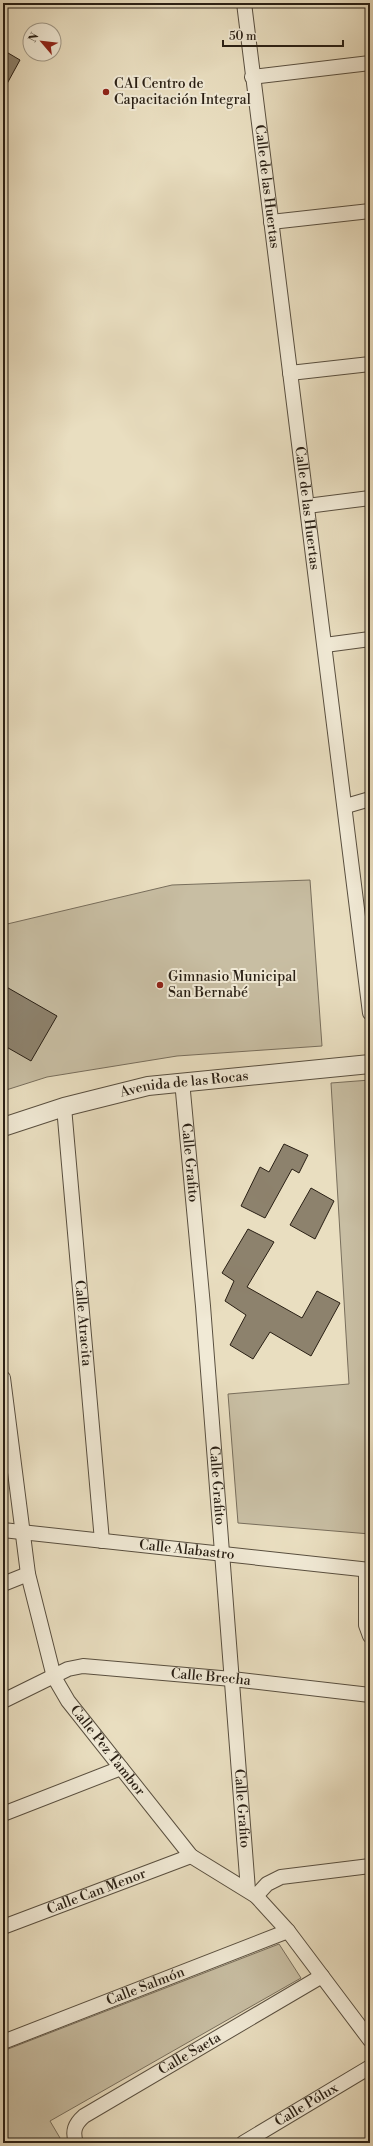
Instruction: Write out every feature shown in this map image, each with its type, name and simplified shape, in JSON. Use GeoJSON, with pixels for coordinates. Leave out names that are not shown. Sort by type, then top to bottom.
{"type":"FeatureCollection","features":[{"type":"Feature","properties":{"kind":"street","name":"Calle de las Huertas"},"geometry":{"type":"LineString","coordinates":[[244,3],[252,77],[346,806],[370,1012]]}},
{"type":"Feature","properties":{"kind":"street"},"geometry":{"type":"LineString","coordinates":[[252,77],[370,63]]}},
{"type":"Feature","properties":{"kind":"street"},"geometry":{"type":"LineString","coordinates":[[271,222],[370,211]]}},
{"type":"Feature","properties":{"kind":"street"},"geometry":{"type":"LineString","coordinates":[[290,373],[370,364]]}},
{"type":"Feature","properties":{"kind":"street"},"geometry":{"type":"LineString","coordinates":[[307,506],[370,498]]}},
{"type":"Feature","properties":{"kind":"street"},"geometry":{"type":"LineString","coordinates":[[325,645],[370,639]]}},
{"type":"Feature","properties":{"kind":"street"},"geometry":{"type":"LineString","coordinates":[[346,806],[370,799]]}},
{"type":"Feature","properties":{"kind":"street","name":"Avenida de las Rocas"},"geometry":{"type":"LineString","coordinates":[[3,1126],[64,1107],[148,1086],[182,1081],[370,1064]]}},
{"type":"Feature","properties":{"kind":"street","name":"Calle Grafito"},"geometry":{"type":"LineString","coordinates":[[182,1081],[203,1306],[232,1679],[252,1893]]}},
{"type":"Feature","properties":{"kind":"street","name":"Calle Atracita"},"geometry":{"type":"LineString","coordinates":[[64,1107],[102,1541]]}},
{"type":"Feature","properties":{"kind":"street","name":"Calle Pez Tambor"},"geometry":{"type":"LineString","coordinates":[[3,1378],[28,1574],[54,1677],[68,1701],[191,1856],[252,1893],[288,1931],[370,2040]]}},
{"type":"Feature","properties":{"kind":"street","name":"Calle Alabastro"},"geometry":{"type":"LineString","coordinates":[[3,1530],[368,1570]]}},
{"type":"Feature","properties":{"kind":"street"},"geometry":{"type":"LineString","coordinates":[[368,1570],[366,1625],[370,1636]]}},
{"type":"Feature","properties":{"kind":"street"},"geometry":{"type":"LineString","coordinates":[[3,1584],[28,1574]]}},
{"type":"Feature","properties":{"kind":"street","name":"Calle Brecha"},"geometry":{"type":"LineString","coordinates":[[3,1701],[68,1669],[83,1666],[232,1679],[370,1695]]}},
{"type":"Feature","properties":{"kind":"street"},"geometry":{"type":"LineString","coordinates":[[3,1814],[121,1768]]}},
{"type":"Feature","properties":{"kind":"street","name":"Calle Can Menor"},"geometry":{"type":"LineString","coordinates":[[3,1926],[191,1856]]}},
{"type":"Feature","properties":{"kind":"street"},"geometry":{"type":"LineString","coordinates":[[252,1893],[281,1877],[370,1866]]}},
{"type":"Feature","properties":{"kind":"street","name":"Calle Salmón"},"geometry":{"type":"LineString","coordinates":[[3,2042],[288,1931]]}},
{"type":"Feature","properties":{"kind":"street","name":"Calle Saeta"},"geometry":{"type":"LineString","coordinates":[[76,2143],[74,2132],[76,2123],[84,2116],[322,1976]]}},
{"type":"Feature","properties":{"kind":"street","name":"Calle Pólux"},"geometry":{"type":"LineString","coordinates":[[243,2143],[370,2066]]}},
{"type":"Feature","properties":{"kind":"shaded area","name":"Gimnasio Municipal San Bernabé"},"geometry":{"type":"Polygon","coordinates":[[[310,880],[322,1046],[177,1056],[47,1077],[3,1091],[3,925],[172,885],[310,880]]]}},
{"type":"Feature","properties":{"kind":"shaded area"},"geometry":{"type":"Polygon","coordinates":[[[370,1080],[370,1534],[238,1523],[228,1394],[349,1384],[331,1083],[370,1080]]]}},
{"type":"Feature","properties":{"kind":"shaded area"},"geometry":{"type":"Polygon","coordinates":[[[279,1944],[301,1978],[50,2121],[63,2143],[3,2143],[3,2051],[279,1944]]]}},
{"type":"Feature","properties":{"kind":"building"},"geometry":{"type":"Polygon","coordinates":[[[3,50],[20,60],[3,91],[3,50]]]}},
{"type":"Feature","properties":{"kind":"building"},"geometry":{"type":"Polygon","coordinates":[[[3,985],[57,1016],[31,1061],[3,1045],[3,985]]]}},
{"type":"Feature","properties":{"kind":"building"},"geometry":{"type":"Polygon","coordinates":[[[284,1144],[308,1155],[299,1173],[292,1169],[265,1218],[241,1206],[260,1167],[269,1172],[284,1144]]]}},
{"type":"Feature","properties":{"kind":"building"},"geometry":{"type":"Polygon","coordinates":[[[311,1188],[334,1201],[315,1239],[290,1225],[311,1188]]]}},
{"type":"Feature","properties":{"kind":"building"},"geometry":{"type":"Polygon","coordinates":[[[248,1229],[274,1242],[247,1287],[302,1318],[317,1291],[340,1303],[311,1356],[270,1332],[253,1359],[230,1345],[246,1315],[225,1301],[234,1281],[222,1273],[248,1229]]]}},
{"type":"Feature","properties":{"kind":"place","name":"CAI Centro de Capacitación Integral"},"geometry":{"type":"Point","coordinates":[106,92]}},
{"type":"Feature","properties":{"kind":"place","name":"Gimnasio Municipal San Bernabé"},"geometry":{"type":"Point","coordinates":[160,985]}}]}
